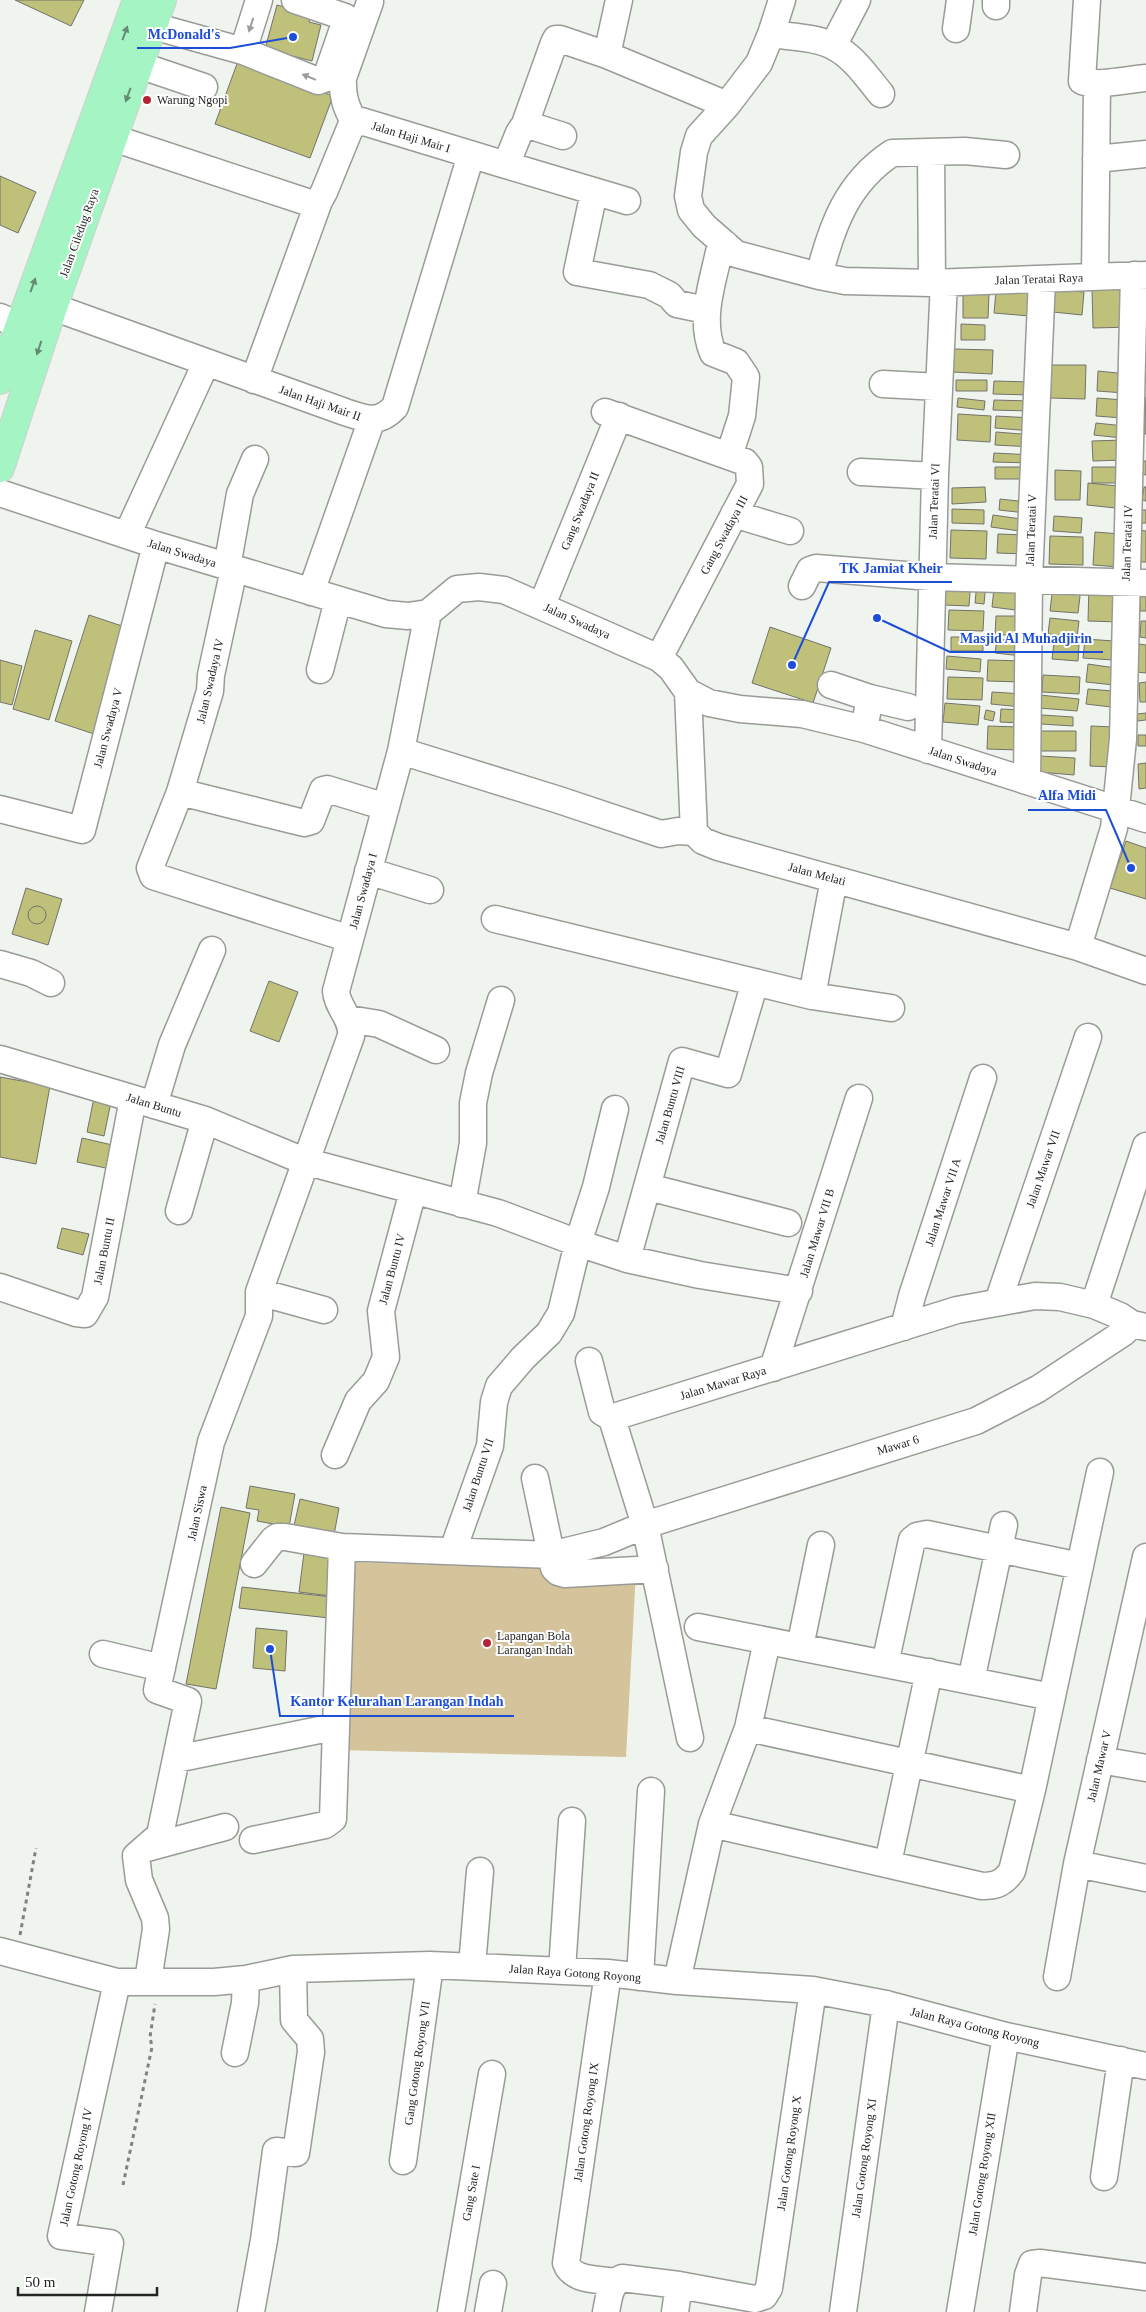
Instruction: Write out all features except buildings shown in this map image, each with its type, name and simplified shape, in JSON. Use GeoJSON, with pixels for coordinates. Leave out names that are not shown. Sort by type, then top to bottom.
{"type":"FeatureCollection","features":[{"type":"Feature","properties":{"kind":"main road","name":"Jalan Ciledug Raya"},"geometry":{"type":"LineString","coordinates":[[0,468],[53,307],[137,0]]}},
{"type":"Feature","properties":{"kind":"main road","name":"Jalan Ciledug Raya"},"geometry":{"type":"LineString","coordinates":[[0,380],[9,321],[101,133],[139,65],[162,0]]}},
{"type":"Feature","properties":{"kind":"street"},"geometry":{"type":"LineString","coordinates":[[243,51],[259,0]]}},
{"type":"Feature","properties":{"kind":"street"},"geometry":{"type":"LineString","coordinates":[[153,26],[243,51],[318,81],[326,78],[346,20],[345,17],[295,0]]}},
{"type":"Feature","properties":{"kind":"street"},"geometry":{"type":"LineString","coordinates":[[607,54],[619,0]]}},
{"type":"Feature","properties":{"kind":"street"},"geometry":{"type":"LineString","coordinates":[[506,165],[519,133],[525,124],[556,39],[607,54],[727,104],[758,63],[771,34],[782,0]]}},
{"type":"Feature","properties":{"kind":"street"},"geometry":{"type":"LineString","coordinates":[[833,46],[857,0]]}},
{"type":"Feature","properties":{"kind":"street"},"geometry":{"type":"LineString","coordinates":[[956,29],[960,0]]}},
{"type":"Feature","properties":{"kind":"street"},"geometry":{"type":"LineString","coordinates":[[1087,0],[1082,81],[1085,83],[1097,83],[1146,78]]}},
{"type":"Feature","properties":{"kind":"street"},"geometry":{"type":"LineString","coordinates":[[355,123],[346,109],[342,90],[343,78],[370,2]]}},
{"type":"Feature","properties":{"kind":"street"},"geometry":{"type":"LineString","coordinates":[[771,34],[820,41],[833,46],[861,70],[881,94]]}},
{"type":"Feature","properties":{"kind":"street"},"geometry":{"type":"LineString","coordinates":[[139,65],[204,87]]}},
{"type":"Feature","properties":{"kind":"street"},"geometry":{"type":"LineString","coordinates":[[1095,277],[1097,83]]}},
{"type":"Feature","properties":{"kind":"street","name":"Jalan Teratai Raya"},"geometry":{"type":"LineString","coordinates":[[727,104],[700,136],[694,152],[688,196],[691,210],[704,226],[736,254],[845,281],[938,283],[1140,275]]}},
{"type":"Feature","properties":{"kind":"street","name":"Jalan Haji Mair I"},"geometry":{"type":"LineString","coordinates":[[254,380],[319,201],[351,126],[355,123],[361,121],[471,156],[627,201]]}},
{"type":"Feature","properties":{"kind":"street"},"geometry":{"type":"LineString","coordinates":[[525,124],[563,136]]}},
{"type":"Feature","properties":{"kind":"street"},"geometry":{"type":"LineString","coordinates":[[101,133],[308,204],[319,201]]}},
{"type":"Feature","properties":{"kind":"street"},"geometry":{"type":"LineString","coordinates":[[819,276],[825,251],[844,202],[856,186],[892,153],[965,151],[1006,156]]}},
{"type":"Feature","properties":{"kind":"street","name":"Jalan Teratai VI"},"geometry":{"type":"LineString","coordinates":[[928,750],[931,577],[939,387],[938,283],[931,152]]}},
{"type":"Feature","properties":{"kind":"street"},"geometry":{"type":"LineString","coordinates":[[1096,159],[1146,154]]}},
{"type":"Feature","properties":{"kind":"street","name":"Jalan Haji Mair II"},"geometry":{"type":"LineString","coordinates":[[53,307],[365,418],[381,418],[394,406],[471,156]]}},
{"type":"Feature","properties":{"kind":"street"},"geometry":{"type":"LineString","coordinates":[[594,192],[577,272],[649,285],[669,295],[677,304],[706,310]]}},
{"type":"Feature","properties":{"kind":"street"},"geometry":{"type":"LineString","coordinates":[[726,244],[719,252],[706,310],[707,339],[714,353],[736,362],[746,377],[742,416],[729,456]]}},
{"type":"Feature","properties":{"kind":"street","name":"Jalan Teratai IV"},"geometry":{"type":"LineString","coordinates":[[1118,810],[1136,583],[1140,275]]}},
{"type":"Feature","properties":{"kind":"street","name":"Jalan Teratai V"},"geometry":{"type":"LineString","coordinates":[[1027,781],[1030,580],[1042,279]]}},
{"type":"Feature","properties":{"kind":"street"},"geometry":{"type":"LineString","coordinates":[[127,535],[206,363]]}},
{"type":"Feature","properties":{"kind":"street"},"geometry":{"type":"LineString","coordinates":[[883,384],[939,387]]}},
{"type":"Feature","properties":{"kind":"street","name":"Gang Swadaya III"},"geometry":{"type":"LineString","coordinates":[[612,414],[745,462],[751,475],[750,484],[659,658]]}},
{"type":"Feature","properties":{"kind":"street","name":"Gang Swadaya II"},"geometry":{"type":"LineString","coordinates":[[542,605],[612,414]]}},
{"type":"Feature","properties":{"kind":"street"},"geometry":{"type":"LineString","coordinates":[[312,592],[372,419]]}},
{"type":"Feature","properties":{"kind":"street","name":"Jalan Swadaya IV"},"geometry":{"type":"LineString","coordinates":[[255,459],[240,494],[231,568],[211,675],[210,691],[180,792],[150,868],[153,876],[350,939]]}},
{"type":"Feature","properties":{"kind":"street"},"geometry":{"type":"LineString","coordinates":[[861,472],[935,476]]}},
{"type":"Feature","properties":{"kind":"street","name":"Jalan Swadaya"},"geometry":{"type":"LineString","coordinates":[[0,492],[156,545],[386,614],[408,616],[428,613],[456,589],[479,587],[504,590],[542,605],[659,658],[671,668],[688,692],[709,703],[740,709],[802,714],[864,729],[1146,819]]}},
{"type":"Feature","properties":{"kind":"street"},"geometry":{"type":"LineString","coordinates":[[734,514],[790,532]]}},
{"type":"Feature","properties":{"kind":"street","name":"Jalan Swadaya V"},"geometry":{"type":"LineString","coordinates":[[0,809],[82,830],[156,545]]}},
{"type":"Feature","properties":{"kind":"street"},"geometry":{"type":"LineString","coordinates":[[802,586],[810,570],[816,568],[931,577],[1136,583]]}},
{"type":"Feature","properties":{"kind":"street"},"geometry":{"type":"LineString","coordinates":[[320,670],[338,600]]}},
{"type":"Feature","properties":{"kind":"street","name":"Jalan Swadaya I"},"geometry":{"type":"LineString","coordinates":[[349,1020],[337,998],[336,991],[401,751],[428,613]]}},
{"type":"Feature","properties":{"kind":"street"},"geometry":{"type":"LineString","coordinates":[[831,685],[870,698],[908,707]]}},
{"type":"Feature","properties":{"kind":"street"},"geometry":{"type":"LineString","coordinates":[[401,751],[661,834],[678,831],[694,832],[688,692]]}},
{"type":"Feature","properties":{"kind":"street"},"geometry":{"type":"LineString","coordinates":[[864,729],[870,698]]}},
{"type":"Feature","properties":{"kind":"street"},"geometry":{"type":"LineString","coordinates":[[180,792],[304,824],[311,821],[323,790],[327,788],[386,807]]}},
{"type":"Feature","properties":{"kind":"street"},"geometry":{"type":"LineString","coordinates":[[1078,947],[1118,810]]}},
{"type":"Feature","properties":{"kind":"street","name":"Jalan Melati"},"geometry":{"type":"LineString","coordinates":[[694,832],[702,841],[718,847],[1078,947],[1146,971]]}},
{"type":"Feature","properties":{"kind":"street"},"geometry":{"type":"LineString","coordinates":[[368,871],[430,890]]}},
{"type":"Feature","properties":{"kind":"street"},"geometry":{"type":"LineString","coordinates":[[812,996],[834,879]]}},
{"type":"Feature","properties":{"kind":"street"},"geometry":{"type":"LineString","coordinates":[[495,919],[812,996],[891,1008]]}},
{"type":"Feature","properties":{"kind":"street"},"geometry":{"type":"LineString","coordinates":[[143,1102],[172,1045],[212,950]]}},
{"type":"Feature","properties":{"kind":"street"},"geometry":{"type":"LineString","coordinates":[[0,964],[31,973],[51,983]]}},
{"type":"Feature","properties":{"kind":"street","name":"Jalan Buntu VIII"},"geometry":{"type":"LineString","coordinates":[[628,1259],[682,1061],[728,1074],[755,982]]}},
{"type":"Feature","properties":{"kind":"street"},"geometry":{"type":"LineString","coordinates":[[462,1204],[473,1143],[473,1103],[479,1074],[501,1000]]}},
{"type":"Feature","properties":{"kind":"street"},"geometry":{"type":"LineString","coordinates":[[304,1161],[351,1036],[349,1020],[379,1024],[436,1050]]}},
{"type":"Feature","properties":{"kind":"street","name":"Jalan Mawar VII"},"geometry":{"type":"LineString","coordinates":[[998,1302],[1088,1037]]}},
{"type":"Feature","properties":{"kind":"street","name":"Jalan Buntu"},"geometry":{"type":"LineString","coordinates":[[0,1059],[205,1120],[304,1161],[498,1213],[578,1243],[628,1259],[700,1275],[799,1291]]}},
{"type":"Feature","properties":{"kind":"street","name":"Jalan Mawar VII A"},"geometry":{"type":"LineString","coordinates":[[904,1327],[915,1286],[983,1078]]}},
{"type":"Feature","properties":{"kind":"street","name":"Jalan Mawar VII B"},"geometry":{"type":"LineString","coordinates":[[773,1368],[859,1098]]}},
{"type":"Feature","properties":{"kind":"street","name":"Jalan Buntu II"},"geometry":{"type":"LineString","coordinates":[[0,1288],[76,1313],[85,1314],[92,1305],[143,1102]]}},
{"type":"Feature","properties":{"kind":"street","name":"Jalan Buntu VII"},"geometry":{"type":"LineString","coordinates":[[453,1550],[490,1446],[494,1402],[499,1386],[523,1358],[549,1333],[561,1313],[578,1243],[596,1187],[615,1109]]}},
{"type":"Feature","properties":{"kind":"street"},"geometry":{"type":"LineString","coordinates":[[179,1211],[205,1120]]}},
{"type":"Feature","properties":{"kind":"street"},"geometry":{"type":"LineString","coordinates":[[1094,1305],[1146,1146]]}},
{"type":"Feature","properties":{"kind":"street","name":"Jalan Siswa"},"geometry":{"type":"LineString","coordinates":[[154,1981],[155,1918],[139,1880],[136,1856],[160,1835],[188,1701],[156,1690],[212,1442],[259,1316],[258,1292],[304,1161]]}},
{"type":"Feature","properties":{"kind":"street"},"geometry":{"type":"LineString","coordinates":[[648,1187],[788,1223]]}},
{"type":"Feature","properties":{"kind":"street","name":"Jalan Buntu IV"},"geometry":{"type":"LineString","coordinates":[[336,1455],[358,1401],[376,1381],[386,1357],[381,1311],[413,1191]]}},
{"type":"Feature","properties":{"kind":"street"},"geometry":{"type":"LineString","coordinates":[[258,1292],[324,1310]]}},
{"type":"Feature","properties":{"kind":"street","name":"Jalan Mawar Raya"},"geometry":{"type":"LineString","coordinates":[[615,1420],[617,1416],[957,1310],[998,1302],[1035,1296],[1060,1297],[1094,1305],[1139,1326]]}},
{"type":"Feature","properties":{"kind":"street","name":"Mawar 6"},"geometry":{"type":"LineString","coordinates":[[254,1564],[277,1537],[342,1547],[551,1554],[604,1542],[644,1525],[976,1421],[1038,1389],[1124,1333],[1139,1326]]}},
{"type":"Feature","properties":{"kind":"street"},"geometry":{"type":"LineString","coordinates":[[589,1361],[602,1412],[615,1420],[614,1425],[644,1525],[690,1738]]}},
{"type":"Feature","properties":{"kind":"street"},"geometry":{"type":"LineString","coordinates":[[712,1824],[982,1886],[995,1886],[1005,1880],[1012,1871],[1032,1790],[1100,1472]]}},
{"type":"Feature","properties":{"kind":"street"},"geometry":{"type":"LineString","coordinates":[[535,1478],[554,1568],[565,1574],[655,1569]]}},
{"type":"Feature","properties":{"kind":"street"},"geometry":{"type":"LineString","coordinates":[[885,1664],[912,1540],[917,1536],[928,1534],[1001,1537],[1080,1566]]}},
{"type":"Feature","properties":{"kind":"street"},"geometry":{"type":"LineString","coordinates":[[971,1681],[1001,1537]]}},
{"type":"Feature","properties":{"kind":"street"},"geometry":{"type":"LineString","coordinates":[[800,1647],[821,1546]]}},
{"type":"Feature","properties":{"kind":"street"},"geometry":{"type":"LineString","coordinates":[[253,1840],[332,1822],[342,1547]]}},
{"type":"Feature","properties":{"kind":"street","name":"Jalan Mawar V"},"geometry":{"type":"LineString","coordinates":[[1057,1977],[1077,1864],[1100,1760],[1136,1648],[1146,1557]]}},
{"type":"Feature","properties":{"kind":"street"},"geometry":{"type":"LineString","coordinates":[[698,1627],[1052,1697]]}},
{"type":"Feature","properties":{"kind":"street"},"geometry":{"type":"LineString","coordinates":[[677,1982],[712,1824],[748,1728],[768,1641]]}},
{"type":"Feature","properties":{"kind":"street"},"geometry":{"type":"LineString","coordinates":[[103,1654],[162,1668]]}},
{"type":"Feature","properties":{"kind":"street"},"geometry":{"type":"LineString","coordinates":[[888,1863],[929,1672]]}},
{"type":"Feature","properties":{"kind":"street"},"geometry":{"type":"LineString","coordinates":[[176,1758],[334,1727]]}},
{"type":"Feature","properties":{"kind":"street"},"geometry":{"type":"LineString","coordinates":[[748,1728],[1032,1790]]}},
{"type":"Feature","properties":{"kind":"street"},"geometry":{"type":"LineString","coordinates":[[1100,1760],[1146,1768]]}},
{"type":"Feature","properties":{"kind":"street"},"geometry":{"type":"LineString","coordinates":[[640,1977],[651,1791]]}},
{"type":"Feature","properties":{"kind":"street"},"geometry":{"type":"LineString","coordinates":[[562,1970],[572,1821]]}},
{"type":"Feature","properties":{"kind":"street"},"geometry":{"type":"LineString","coordinates":[[147,1848],[225,1827]]}},
{"type":"Feature","properties":{"kind":"street"},"geometry":{"type":"LineString","coordinates":[[1077,1864],[1146,1878]]}},
{"type":"Feature","properties":{"kind":"street"},"geometry":{"type":"LineString","coordinates":[[472,1966],[480,1870]]}},
{"type":"Feature","properties":{"kind":"street","name":"Jalan Raya Gotong Royong"},"geometry":{"type":"LineString","coordinates":[[8,1953],[117,1982],[214,1982],[246,1979],[293,1969],[430,1964],[608,1973],[677,1982],[813,1990],[886,2004],[1006,2036],[1134,2063]]}},
{"type":"Feature","properties":{"kind":"street","name":"Gang Gotong Royong VII"},"geometry":{"type":"LineString","coordinates":[[403,2161],[430,1964]]}},
{"type":"Feature","properties":{"kind":"street"},"geometry":{"type":"LineString","coordinates":[[252,2312],[276,2151],[296,2153],[311,2052],[310,2040],[294,2020],[293,1969]]}},
{"type":"Feature","properties":{"kind":"street","name":"Jalan Gotong Royong IX"},"geometry":{"type":"LineString","coordinates":[[608,1973],[566,2263],[568,2270],[574,2275],[615,2282]]}},
{"type":"Feature","properties":{"kind":"street"},"geometry":{"type":"LineString","coordinates":[[235,2053],[245,2003],[246,1979]]}},
{"type":"Feature","properties":{"kind":"street","name":"Jalan Gotong Royong IV"},"geometry":{"type":"LineString","coordinates":[[98,2312],[110,2243],[61,2236],[117,1982]]}},
{"type":"Feature","properties":{"kind":"street","name":"Jalan Gotong Royong X"},"geometry":{"type":"LineString","coordinates":[[770,2304],[769,2288],[813,1990]]}},
{"type":"Feature","properties":{"kind":"street","name":"Jalan Gotong Royong XI"},"geometry":{"type":"LineString","coordinates":[[843,2312],[886,2004]]}},
{"type":"Feature","properties":{"kind":"street","name":"Jalan Gotong Royong XII"},"geometry":{"type":"LineString","coordinates":[[960,2312],[1006,2036]]}},
{"type":"Feature","properties":{"kind":"street"},"geometry":{"type":"LineString","coordinates":[[1104,2177],[1134,2063]]}},
{"type":"Feature","properties":{"kind":"street","name":"Gang Sate I"},"geometry":{"type":"LineString","coordinates":[[451,2312],[492,2074]]}},
{"type":"Feature","properties":{"kind":"street"},"geometry":{"type":"LineString","coordinates":[[1023,2312],[1028,2274],[1032,2264],[1040,2263],[1146,2276]]}},
{"type":"Feature","properties":{"kind":"street"},"geometry":{"type":"LineString","coordinates":[[606,2312],[615,2282],[622,2278],[679,2285],[755,2299],[770,2304]]}},
{"type":"Feature","properties":{"kind":"street"},"geometry":{"type":"LineString","coordinates":[[488,2312],[493,2284]]}},
{"type":"Feature","properties":{"kind":"street"},"geometry":{"type":"LineString","coordinates":[[674,2312],[679,2285]]}},
{"type":"Feature","properties":{"kind":"path"},"geometry":{"type":"LineString","coordinates":[[8,1953],[36,1848]]}},
{"type":"Feature","properties":{"kind":"path"},"geometry":{"type":"LineString","coordinates":[[123,2185],[152,2047],[150,2037],[154,1981]]}},
{"type":"Feature","properties":{"kind":"shaded area","name":"Lapangan Bola Larangan Indah"},"geometry":{"type":"Polygon","coordinates":[[[344,1562],[636,1571],[626,1757],[338,1750],[344,1562]]]}},
{"type":"Feature","properties":{"kind":"place","name":"McDonald's"},"geometry":{"type":"Point","coordinates":[293,37]}},
{"type":"Feature","properties":{"kind":"place","name":"Warung Ngopi"},"geometry":{"type":"Point","coordinates":[147,100]}},
{"type":"Feature","properties":{"kind":"place","name":"Masjid Al Muhadjirin"},"geometry":{"type":"Point","coordinates":[877,618]}},
{"type":"Feature","properties":{"kind":"place","name":"TK Jamiat Kheir"},"geometry":{"type":"Point","coordinates":[792,665]}},
{"type":"Feature","properties":{"kind":"place","name":"Alfa Midi"},"geometry":{"type":"Point","coordinates":[1131,868]}},
{"type":"Feature","properties":{"kind":"place","name":"Lapangan Bola Larangan Indah"},"geometry":{"type":"Point","coordinates":[487,1643]}},
{"type":"Feature","properties":{"kind":"place","name":"Kantor Kelurahan Larangan Indah"},"geometry":{"type":"Point","coordinates":[270,1649]}}]}
